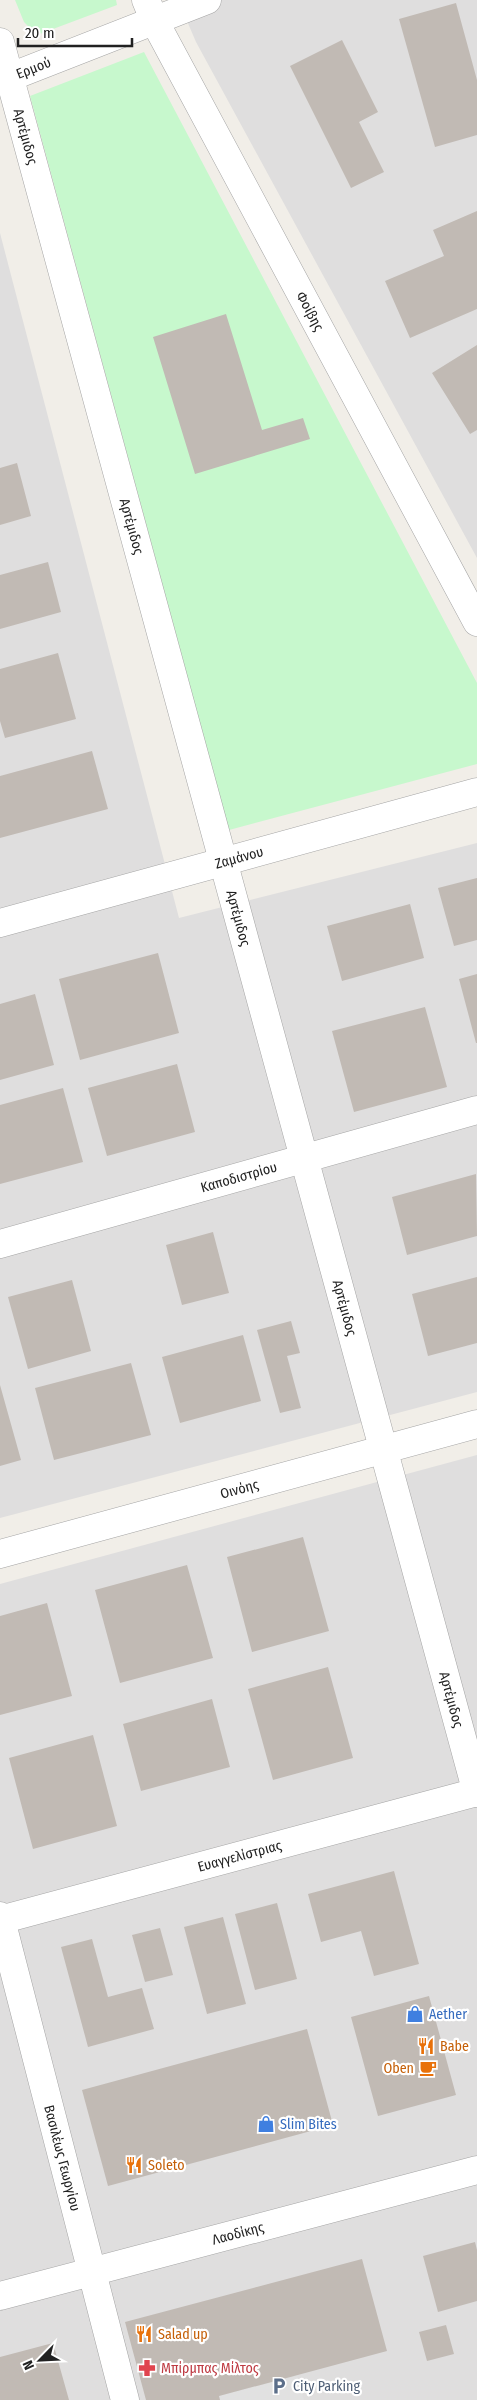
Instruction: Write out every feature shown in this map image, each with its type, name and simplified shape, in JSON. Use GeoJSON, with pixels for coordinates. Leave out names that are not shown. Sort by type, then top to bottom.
{"type":"FeatureCollection","features":[{"type":"Feature","properties":{"kind":"street","name":"Ερμού"},"geometry":{"type":"LineString","coordinates":[[5,79],[150,11],[208,0]]}},
{"type":"Feature","properties":{"kind":"street","name":"Φοίβης"},"geometry":{"type":"LineString","coordinates":[[150,11],[477,622]]}},
{"type":"Feature","properties":{"kind":"street","name":"Αρτέμιδος"},"geometry":{"type":"LineString","coordinates":[[0,42],[5,79],[223,860],[477,1792]]}},
{"type":"Feature","properties":{"kind":"street","name":"Ζαμάνου"},"geometry":{"type":"LineString","coordinates":[[0,923],[223,860],[477,792]]}},
{"type":"Feature","properties":{"kind":"street","name":"Καποδιστρίου"},"geometry":{"type":"LineString","coordinates":[[0,1244],[477,1110]]}},
{"type":"Feature","properties":{"kind":"street","name":"Οινόης"},"geometry":{"type":"LineString","coordinates":[[0,1554],[477,1424]]}},
{"type":"Feature","properties":{"kind":"street","name":"Ευαγγελίστριας"},"geometry":{"type":"LineString","coordinates":[[0,1918],[477,1792]]}},
{"type":"Feature","properties":{"kind":"street","name":"Βασιλέως Γεωργίου"},"geometry":{"type":"LineString","coordinates":[[0,1918],[125,2400]]}},
{"type":"Feature","properties":{"kind":"street","name":"Λαοδίκης"},"geometry":{"type":"LineString","coordinates":[[0,2296],[477,2170]]}},
{"type":"Feature","properties":{"kind":"shaded area"},"geometry":{"type":"Polygon","coordinates":[[[178,0],[477,0],[477,558],[196,42],[178,0]]]}},
{"type":"Feature","properties":{"kind":"shaded area"},"geometry":{"type":"Polygon","coordinates":[[[0,233],[179,918],[477,843],[477,1392],[0,1518],[0,233]]]}},
{"type":"Feature","properties":{"kind":"shaded area"},"geometry":{"type":"Polygon","coordinates":[[[477,1455],[477,2400],[0,2400],[0,1584],[477,1455]]]}},
{"type":"Feature","properties":{"kind":"shaded area","name":"City Parking"},"geometry":{"type":"Polygon","coordinates":[[[297,2376],[304,2400],[220,2400],[219,2396],[297,2376]]]}},
{"type":"Feature","properties":{"kind":"green space"},"geometry":{"type":"Polygon","coordinates":[[[15,0],[116,0],[117,5],[37,35],[24,22],[15,0]]]}},
{"type":"Feature","properties":{"kind":"green space"},"geometry":{"type":"Polygon","coordinates":[[[144,52],[477,683],[477,764],[229,830],[30,96],[144,52]]]}},
{"type":"Feature","properties":{"kind":"building"},"geometry":{"type":"Polygon","coordinates":[[[456,3],[477,80],[477,135],[435,147],[399,19],[456,3]]]}},
{"type":"Feature","properties":{"kind":"building"},"geometry":{"type":"Polygon","coordinates":[[[342,40],[378,112],[359,122],[384,172],[351,188],[290,66],[342,40]]]}},
{"type":"Feature","properties":{"kind":"building"},"geometry":{"type":"Polygon","coordinates":[[[477,211],[477,309],[410,338],[385,281],[444,256],[433,230],[477,211]]]}},
{"type":"Feature","properties":{"kind":"building"},"geometry":{"type":"Polygon","coordinates":[[[226,314],[262,430],[303,418],[310,439],[195,474],[153,337],[226,314]]]}},
{"type":"Feature","properties":{"kind":"building"},"geometry":{"type":"Polygon","coordinates":[[[477,345],[477,430],[470,434],[432,373],[477,345]]]}},
{"type":"Feature","properties":{"kind":"building"},"geometry":{"type":"Polygon","coordinates":[[[17,463],[31,516],[0,525],[0,468],[17,463]]]}},
{"type":"Feature","properties":{"kind":"building"},"geometry":{"type":"Polygon","coordinates":[[[48,562],[61,612],[0,629],[0,575],[48,562]]]}},
{"type":"Feature","properties":{"kind":"building"},"geometry":{"type":"Polygon","coordinates":[[[58,653],[76,719],[5,738],[0,721],[0,669],[58,653]]]}},
{"type":"Feature","properties":{"kind":"building"},"geometry":{"type":"Polygon","coordinates":[[[92,751],[108,809],[0,838],[0,776],[92,751]]]}},
{"type":"Feature","properties":{"kind":"building"},"geometry":{"type":"Polygon","coordinates":[[[477,878],[477,940],[454,946],[438,888],[477,878]]]}},
{"type":"Feature","properties":{"kind":"building"},"geometry":{"type":"Polygon","coordinates":[[[410,904],[424,958],[342,981],[327,926],[410,904]]]}},
{"type":"Feature","properties":{"kind":"building"},"geometry":{"type":"Polygon","coordinates":[[[158,953],[179,1033],[80,1060],[59,979],[158,953]]]}},
{"type":"Feature","properties":{"kind":"building"},"geometry":{"type":"Polygon","coordinates":[[[477,974],[477,1043],[476,1043],[459,979],[477,974]]]}},
{"type":"Feature","properties":{"kind":"building"},"geometry":{"type":"Polygon","coordinates":[[[35,994],[54,1065],[0,1080],[0,1004],[35,994]]]}},
{"type":"Feature","properties":{"kind":"building"},"geometry":{"type":"Polygon","coordinates":[[[425,1007],[447,1087],[354,1112],[332,1031],[425,1007]]]}},
{"type":"Feature","properties":{"kind":"building"},"geometry":{"type":"Polygon","coordinates":[[[177,1064],[195,1132],[107,1156],[88,1088],[177,1064]]]}},
{"type":"Feature","properties":{"kind":"building"},"geometry":{"type":"Polygon","coordinates":[[[63,1088],[83,1162],[0,1184],[0,1105],[63,1088]]]}},
{"type":"Feature","properties":{"kind":"building"},"geometry":{"type":"Polygon","coordinates":[[[476,1174],[477,1236],[407,1255],[392,1197],[476,1174]]]}},
{"type":"Feature","properties":{"kind":"building"},"geometry":{"type":"Polygon","coordinates":[[[213,1232],[229,1293],[182,1305],[166,1245],[213,1232]]]}},
{"type":"Feature","properties":{"kind":"building"},"geometry":{"type":"Polygon","coordinates":[[[477,1277],[477,1343],[428,1356],[412,1294],[477,1277]]]}},
{"type":"Feature","properties":{"kind":"building"},"geometry":{"type":"Polygon","coordinates":[[[72,1280],[91,1351],[28,1369],[8,1297],[72,1280]]]}},
{"type":"Feature","properties":{"kind":"building"},"geometry":{"type":"Polygon","coordinates":[[[291,1321],[300,1353],[287,1356],[301,1408],[280,1413],[257,1330],[291,1321]]]}},
{"type":"Feature","properties":{"kind":"building"},"geometry":{"type":"Polygon","coordinates":[[[243,1335],[261,1401],[180,1423],[162,1357],[243,1335]]]}},
{"type":"Feature","properties":{"kind":"building"},"geometry":{"type":"Polygon","coordinates":[[[131,1363],[151,1435],[54,1460],[35,1388],[131,1363]]]}},
{"type":"Feature","properties":{"kind":"building"},"geometry":{"type":"Polygon","coordinates":[[[0,1385],[21,1460],[0,1466],[0,1385]]]}},
{"type":"Feature","properties":{"kind":"building"},"geometry":{"type":"Polygon","coordinates":[[[303,1537],[329,1631],[252,1652],[227,1557],[303,1537]]]}},
{"type":"Feature","properties":{"kind":"building"},"geometry":{"type":"Polygon","coordinates":[[[187,1565],[213,1658],[120,1683],[95,1590],[187,1565]]]}},
{"type":"Feature","properties":{"kind":"building"},"geometry":{"type":"Polygon","coordinates":[[[47,1603],[72,1696],[0,1715],[0,1616],[47,1603]]]}},
{"type":"Feature","properties":{"kind":"building"},"geometry":{"type":"Polygon","coordinates":[[[328,1667],[353,1758],[273,1780],[248,1689],[328,1667]]]}},
{"type":"Feature","properties":{"kind":"building"},"geometry":{"type":"Polygon","coordinates":[[[212,1699],[230,1767],[141,1791],[123,1724],[212,1699]]]}},
{"type":"Feature","properties":{"kind":"building"},"geometry":{"type":"Polygon","coordinates":[[[93,1735],[117,1826],[33,1849],[9,1758],[93,1735]]]}},
{"type":"Feature","properties":{"kind":"building"},"geometry":{"type":"Polygon","coordinates":[[[394,1871],[419,1964],[374,1976],[361,1931],[321,1942],[308,1894],[394,1871]]]}},
{"type":"Feature","properties":{"kind":"building"},"geometry":{"type":"Polygon","coordinates":[[[277,1903],[297,1979],[255,1990],[235,1914],[277,1903]]]}},
{"type":"Feature","properties":{"kind":"building"},"geometry":{"type":"Polygon","coordinates":[[[223,1917],[246,2004],[207,2014],[184,1927],[223,1917]]]}},
{"type":"Feature","properties":{"kind":"building"},"geometry":{"type":"Polygon","coordinates":[[[160,1928],[173,1975],[145,1982],[132,1935],[160,1928]]]}},
{"type":"Feature","properties":{"kind":"building"},"geometry":{"type":"Polygon","coordinates":[[[92,1939],[108,1997],[142,1988],[154,2029],[88,2047],[61,1947],[92,1939]]]}},
{"type":"Feature","properties":{"kind":"building"},"geometry":{"type":"Polygon","coordinates":[[[429,1996],[456,2095],[378,2116],[351,2017],[429,1996]]]}},
{"type":"Feature","properties":{"kind":"building"},"geometry":{"type":"Polygon","coordinates":[[[307,2029],[333,2125],[108,2186],[82,2090],[307,2029]]]}},
{"type":"Feature","properties":{"kind":"building"},"geometry":{"type":"Polygon","coordinates":[[[475,2242],[477,2250],[477,2301],[438,2312],[423,2256],[475,2242]]]}},
{"type":"Feature","properties":{"kind":"building"},"geometry":{"type":"Polygon","coordinates":[[[362,2259],[387,2351],[219,2396],[220,2400],[146,2400],[125,2322],[362,2259]]]}},
{"type":"Feature","properties":{"kind":"building"},"geometry":{"type":"Polygon","coordinates":[[[446,2325],[454,2354],[427,2361],[419,2332],[446,2325]]]}},
{"type":"Feature","properties":{"kind":"building"},"geometry":{"type":"Polygon","coordinates":[[[53,2343],[69,2400],[0,2400],[0,2357],[53,2343]]]}},
{"type":"Feature","properties":{"kind":"place","name":"Aether"},"geometry":{"type":"Point","coordinates":[415,2014]}},
{"type":"Feature","properties":{"kind":"place","name":"Babe"},"geometry":{"type":"Point","coordinates":[426,2046]}},
{"type":"Feature","properties":{"kind":"place","name":"Oben"},"geometry":{"type":"Point","coordinates":[428,2068]}},
{"type":"Feature","properties":{"kind":"place","name":"Slim Bites"},"geometry":{"type":"Point","coordinates":[266,2124]}},
{"type":"Feature","properties":{"kind":"place","name":"Soleto"},"geometry":{"type":"Point","coordinates":[134,2165]}},
{"type":"Feature","properties":{"kind":"place","name":"Salad up"},"geometry":{"type":"Point","coordinates":[144,2334]}},
{"type":"Feature","properties":{"kind":"place","name":"Μπίρμπας Μίλτος"},"geometry":{"type":"Point","coordinates":[147,2368]}},
{"type":"Feature","properties":{"kind":"place","name":"City Parking"},"geometry":{"type":"Point","coordinates":[279,2386]}}]}
